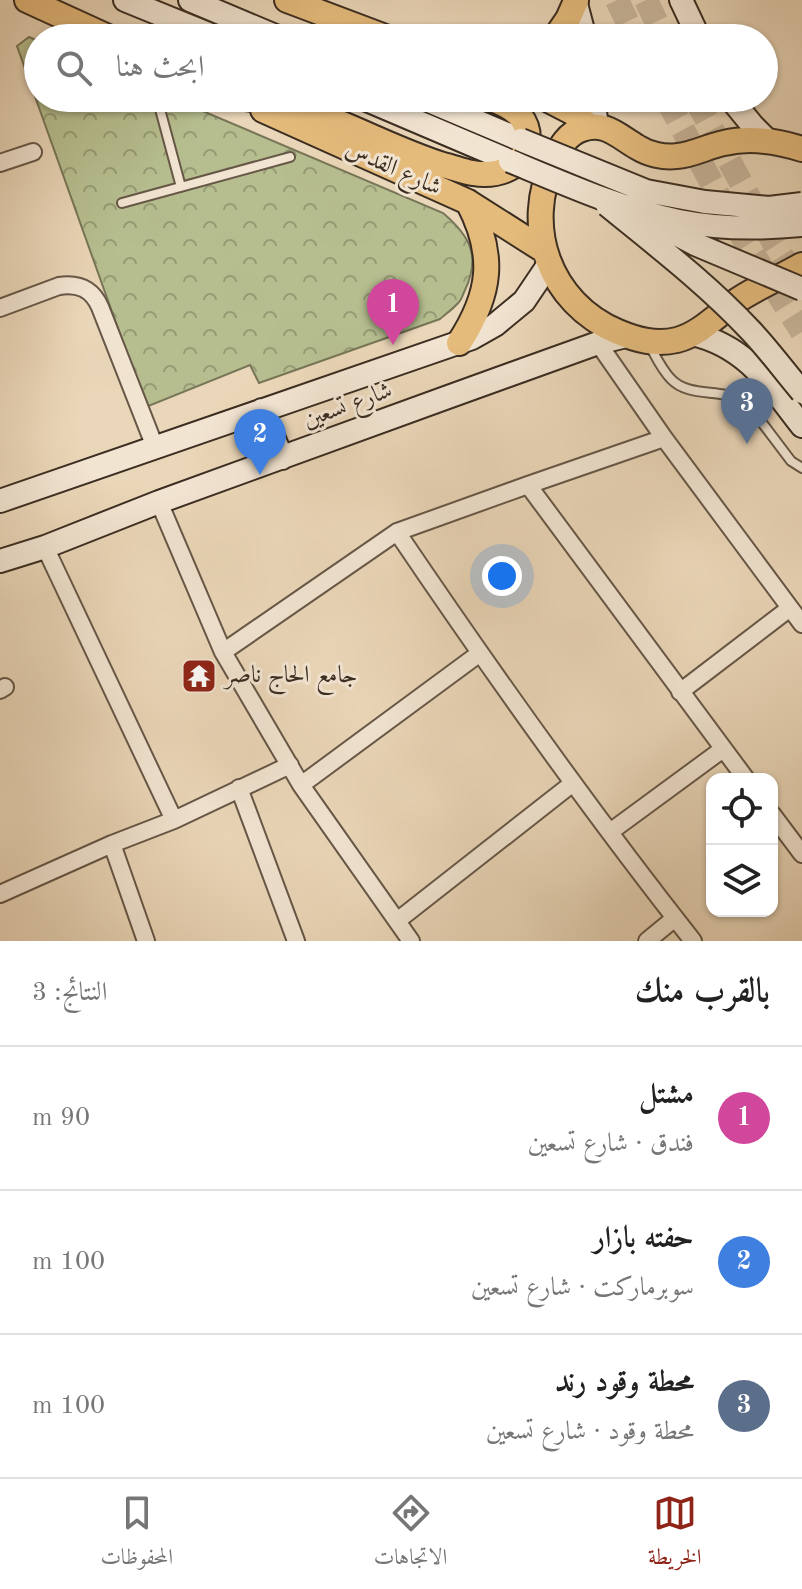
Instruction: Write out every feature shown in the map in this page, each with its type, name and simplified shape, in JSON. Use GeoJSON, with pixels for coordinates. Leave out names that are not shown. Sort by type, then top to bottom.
{"type":"FeatureCollection","features":[{"type":"Feature","properties":{"kind":"main road"},"geometry":{"type":"LineString","coordinates":[[27,0],[79,24]]}},
{"type":"Feature","properties":{"kind":"main road"},"geometry":{"type":"LineString","coordinates":[[125,0],[184,24]]}},
{"type":"Feature","properties":{"kind":"main road"},"geometry":{"type":"LineString","coordinates":[[190,0],[247,24]]}},
{"type":"Feature","properties":{"kind":"main road"},"geometry":{"type":"LineString","coordinates":[[287,0],[350,24]]}},
{"type":"Feature","properties":{"kind":"main road"},"geometry":{"type":"LineString","coordinates":[[565,24],[576,0]]}},
{"type":"Feature","properties":{"kind":"main road"},"geometry":{"type":"LineString","coordinates":[[576,0],[582,24]]}},
{"type":"Feature","properties":{"kind":"main road"},"geometry":{"type":"LineString","coordinates":[[681,0],[692,24]]}},
{"type":"Feature","properties":{"kind":"main road"},"geometry":{"type":"LineString","coordinates":[[322,14],[336,24]]}},
{"type":"Feature","properties":{"kind":"main road","name":"شارع القدس"},"geometry":{"type":"LineString","coordinates":[[266,112],[468,202],[547,258]]}},
{"type":"Feature","properties":{"kind":"main road"},"geometry":{"type":"LineString","coordinates":[[312,112],[409,154],[473,173],[495,173],[513,167],[520,160],[525,152],[528,134],[516,112]]}},
{"type":"Feature","properties":{"kind":"main road"},"geometry":{"type":"LineString","coordinates":[[395,112],[638,211],[712,226],[755,228],[802,225]]}},
{"type":"Feature","properties":{"kind":"main road"},"geometry":{"type":"LineString","coordinates":[[455,112],[646,191],[705,202],[769,208],[802,204]]}},
{"type":"Feature","properties":{"kind":"main road"},"geometry":{"type":"LineString","coordinates":[[571,112],[594,127]]}},
{"type":"Feature","properties":{"kind":"main road"},"geometry":{"type":"LineString","coordinates":[[593,112],[594,127]]}},
{"type":"Feature","properties":{"kind":"main road"},"geometry":{"type":"LineString","coordinates":[[742,112],[768,141]]}},
{"type":"Feature","properties":{"kind":"main road"},"geometry":{"type":"LineString","coordinates":[[801,148],[750,140],[725,143],[689,154],[663,156],[637,148],[608,128],[578,130],[561,146],[549,171],[542,197],[541,224],[547,258],[572,301],[606,327],[637,338],[663,342],[693,334],[737,301],[802,265]]}},
{"type":"Feature","properties":{"kind":"main road"},"geometry":{"type":"LineString","coordinates":[[593,194],[730,309],[802,392]]}},
{"type":"Feature","properties":{"kind":"main road"},"geometry":{"type":"LineString","coordinates":[[459,343],[471,325],[486,285],[484,242],[468,202]]}},
{"type":"Feature","properties":{"kind":"main road"},"geometry":{"type":"LineString","coordinates":[[638,211],[675,235],[802,289]]}},
{"type":"Feature","properties":{"kind":"main road","name":"شارع تسعين"},"geometry":{"type":"LineString","coordinates":[[0,501],[459,343],[495,325],[524,301],[547,258]]}},
{"type":"Feature","properties":{"kind":"main road"},"geometry":{"type":"LineString","coordinates":[[693,334],[712,338],[745,358],[802,426]]}},
{"type":"Feature","properties":{"kind":"main road","name":"شارع تسعين"},"geometry":{"type":"LineString","coordinates":[[0,561],[598,343],[637,338]]}},
{"type":"Feature","properties":{"kind":"main road"},"geometry":{"type":"LineString","coordinates":[[262,410],[282,458]]}},
{"type":"Feature","properties":{"kind":"street"},"geometry":{"type":"LineString","coordinates":[[0,163],[33,152]]}},
{"type":"Feature","properties":{"kind":"street"},"geometry":{"type":"LineString","coordinates":[[0,308],[59,286],[80,286],[89,291],[100,307],[155,447]]}},
{"type":"Feature","properties":{"kind":"street"},"geometry":{"type":"LineString","coordinates":[[598,343],[664,438],[802,624]]}},
{"type":"Feature","properties":{"kind":"street"},"geometry":{"type":"LineString","coordinates":[[223,652],[397,532],[664,438]]}},
{"type":"Feature","properties":{"kind":"street"},"geometry":{"type":"LineString","coordinates":[[528,485],[741,773]]}},
{"type":"Feature","properties":{"kind":"street"},"geometry":{"type":"LineString","coordinates":[[159,502],[223,652],[301,785],[411,941]]}},
{"type":"Feature","properties":{"kind":"street"},"geometry":{"type":"LineString","coordinates":[[397,532],[573,783],[693,941]]}},
{"type":"Feature","properties":{"kind":"street"},"geometry":{"type":"LineString","coordinates":[[45,547],[174,820]]}},
{"type":"Feature","properties":{"kind":"street"},"geometry":{"type":"LineString","coordinates":[[680,692],[790,608]]}},
{"type":"Feature","properties":{"kind":"street"},"geometry":{"type":"LineString","coordinates":[[301,785],[480,653]]}},
{"type":"Feature","properties":{"kind":"street"},"geometry":{"type":"LineString","coordinates":[[610,832],[723,749]]}},
{"type":"Feature","properties":{"kind":"street"},"geometry":{"type":"LineString","coordinates":[[0,894],[174,820],[290,765]]}},
{"type":"Feature","properties":{"kind":"street"},"geometry":{"type":"LineString","coordinates":[[397,921],[573,783]]}},
{"type":"Feature","properties":{"kind":"street"},"geometry":{"type":"LineString","coordinates":[[239,788],[296,941]]}},
{"type":"Feature","properties":{"kind":"street"},"geometry":{"type":"LineString","coordinates":[[778,822],[802,854]]}},
{"type":"Feature","properties":{"kind":"street"},"geometry":{"type":"LineString","coordinates":[[112,844],[146,941]]}},
{"type":"Feature","properties":{"kind":"street"},"geometry":{"type":"LineString","coordinates":[[647,941],[675,918]]}},
{"type":"Feature","properties":{"kind":"lane"},"geometry":{"type":"LineString","coordinates":[[161,112],[181,187]]}},
{"type":"Feature","properties":{"kind":"lane"},"geometry":{"type":"LineString","coordinates":[[122,203],[290,157]]}},
{"type":"Feature","properties":{"kind":"lane"},"geometry":{"type":"LineString","coordinates":[[637,338],[676,384],[734,398],[748,406],[791,461],[802,468]]}},
{"type":"Feature","properties":{"kind":"lane"},"geometry":{"type":"LineString","coordinates":[[748,406],[773,389]]}},
{"type":"Feature","properties":{"kind":"green space"},"geometry":{"type":"Polygon","coordinates":[[[24,41],[24,66],[17,46],[24,41]]]}},
{"type":"Feature","properties":{"kind":"green space"},"geometry":{"type":"Polygon","coordinates":[[[41,112],[205,112],[443,213],[466,239],[472,257],[470,278],[461,299],[440,319],[259,383],[250,365],[146,407],[41,112]]]}},
{"type":"Feature","properties":{"kind":"tunnel"},"geometry":{"type":"LineString","coordinates":[[617,0],[628,24]]}},
{"type":"Feature","properties":{"kind":"tunnel"},"geometry":{"type":"LineString","coordinates":[[646,0],[657,24]]}},
{"type":"Feature","properties":{"kind":"tunnel"},"geometry":{"type":"LineString","coordinates":[[674,112],[730,217],[802,332]]}},
{"type":"Feature","properties":{"kind":"tunnel"},"geometry":{"type":"LineString","coordinates":[[703,112],[775,245],[802,287]]}},
{"type":"Feature","properties":{"kind":"place","name":"مشتل"},"geometry":{"type":"Point","coordinates":[393,345]}},
{"type":"Feature","properties":{"kind":"place","name":"محطة وقود رند"},"geometry":{"type":"Point","coordinates":[747,444]}},
{"type":"Feature","properties":{"kind":"place","name":"حفته بازار"},"geometry":{"type":"Point","coordinates":[260,475]}},
{"type":"Feature","properties":{"kind":"place","name":"جامع الحاج ناصر"},"geometry":{"type":"Point","coordinates":[199,676]}}]}
